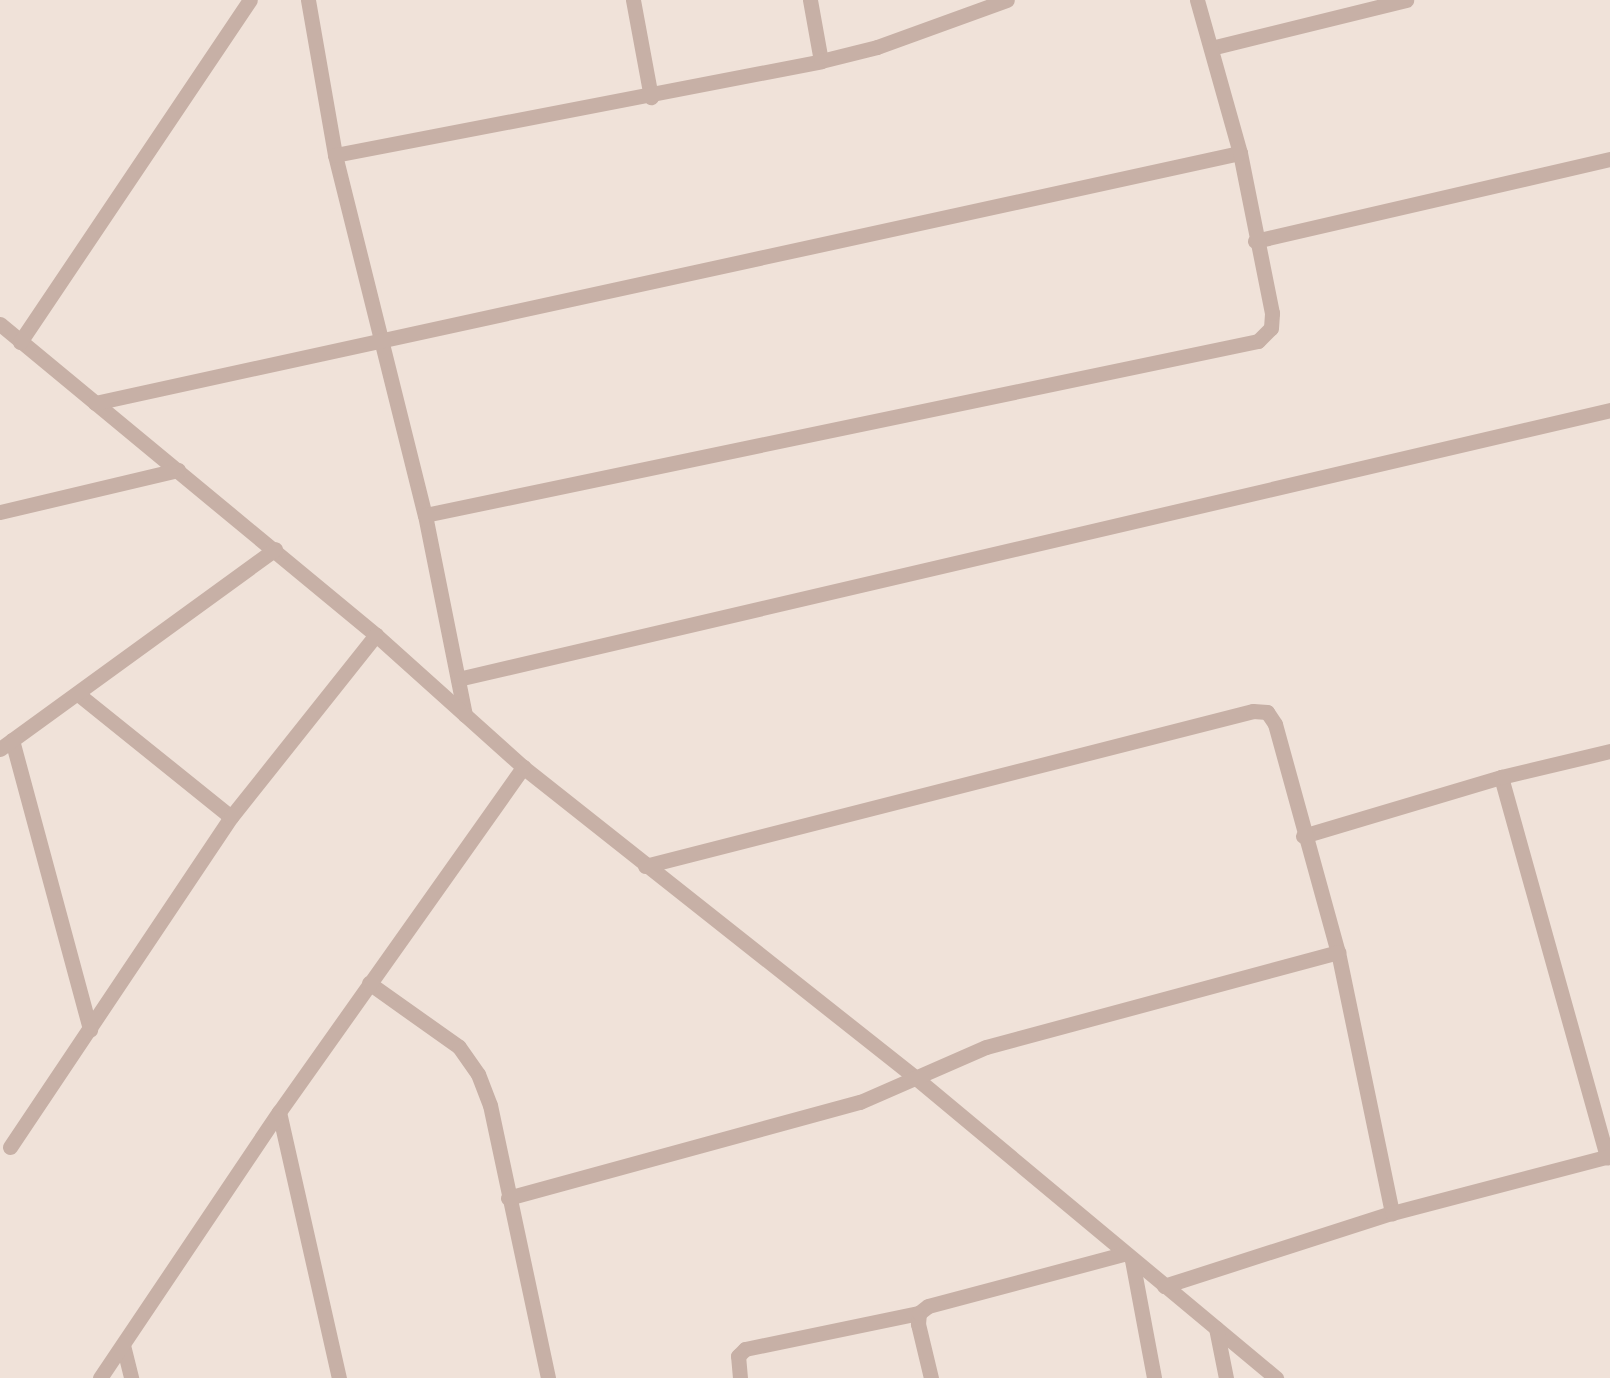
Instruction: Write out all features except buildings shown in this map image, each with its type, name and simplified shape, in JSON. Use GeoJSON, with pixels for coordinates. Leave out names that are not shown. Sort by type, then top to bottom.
{"type":"FeatureCollection","features":[{"type":"Feature","properties":{"kind":"street"},"geometry":{"type":"LineString","coordinates":[[20,342],[250,0]]}},
{"type":"Feature","properties":{"kind":"street"},"geometry":{"type":"LineString","coordinates":[[308,0],[335,155],[383,338],[425,515],[465,715]]}},
{"type":"Feature","properties":{"kind":"street"},"geometry":{"type":"LineString","coordinates":[[633,0],[651,97]]}},
{"type":"Feature","properties":{"kind":"street"},"geometry":{"type":"LineString","coordinates":[[810,0],[821,61]]}},
{"type":"Feature","properties":{"kind":"street"},"geometry":{"type":"LineString","coordinates":[[335,155],[651,97],[821,61],[887,44],[1007,0]]}},
{"type":"Feature","properties":{"kind":"street"},"geometry":{"type":"LineString","coordinates":[[425,515],[1249,346],[1273,322],[1255,241],[1240,153],[1197,0]]}},
{"type":"Feature","properties":{"kind":"street"},"geometry":{"type":"LineString","coordinates":[[1211,48],[1406,0]]}},
{"type":"Feature","properties":{"kind":"street"},"geometry":{"type":"LineString","coordinates":[[95,403],[383,338],[1240,153]]}},
{"type":"Feature","properties":{"kind":"street"},"geometry":{"type":"LineString","coordinates":[[1255,241],[1610,159]]}},
{"type":"Feature","properties":{"kind":"street"},"geometry":{"type":"LineString","coordinates":[[0,324],[275,549],[523,766],[645,866],[916,1078],[1276,1378]]}},
{"type":"Feature","properties":{"kind":"street"},"geometry":{"type":"LineString","coordinates":[[459,679],[1610,410]]}},
{"type":"Feature","properties":{"kind":"street"},"geometry":{"type":"LineString","coordinates":[[0,512],[178,470]]}},
{"type":"Feature","properties":{"kind":"street"},"geometry":{"type":"LineString","coordinates":[[90,1030],[6,744],[275,549]]}},
{"type":"Feature","properties":{"kind":"street"},"geometry":{"type":"LineString","coordinates":[[10,1147],[231,817],[376,635]]}},
{"type":"Feature","properties":{"kind":"street"},"geometry":{"type":"LineString","coordinates":[[78,694],[231,817]]}},
{"type":"Feature","properties":{"kind":"street"},"geometry":{"type":"LineString","coordinates":[[645,866],[1254,711],[1272,717],[1303,836],[1338,952],[1392,1213]]}},
{"type":"Feature","properties":{"kind":"street"},"geometry":{"type":"LineString","coordinates":[[1303,836],[1501,777],[1610,751]]}},
{"type":"Feature","properties":{"kind":"street"},"geometry":{"type":"LineString","coordinates":[[100,1378],[279,1112],[523,766]]}},
{"type":"Feature","properties":{"kind":"street"},"geometry":{"type":"LineString","coordinates":[[1164,1287],[1392,1213],[1608,1157],[1501,777]]}},
{"type":"Feature","properties":{"kind":"street"},"geometry":{"type":"LineString","coordinates":[[508,1198],[860,1102],[986,1047],[1338,952]]}},
{"type":"Feature","properties":{"kind":"street"},"geometry":{"type":"LineString","coordinates":[[369,983],[459,1047],[478,1074],[490,1105],[548,1378]]}},
{"type":"Feature","properties":{"kind":"street"},"geometry":{"type":"LineString","coordinates":[[279,1112],[339,1378]]}},
{"type":"Feature","properties":{"kind":"street"},"geometry":{"type":"LineString","coordinates":[[740,1378],[738,1356],[746,1349],[919,1312],[942,1300],[1128,1257]]}},
{"type":"Feature","properties":{"kind":"street"},"geometry":{"type":"LineString","coordinates":[[1128,1257],[1154,1378]]}},
{"type":"Feature","properties":{"kind":"street"},"geometry":{"type":"LineString","coordinates":[[919,1312],[931,1378]]}},
{"type":"Feature","properties":{"kind":"street"},"geometry":{"type":"LineString","coordinates":[[1216,1328],[1226,1378]]}},
{"type":"Feature","properties":{"kind":"street"},"geometry":{"type":"LineString","coordinates":[[123,1345],[131,1378]]}}]}
